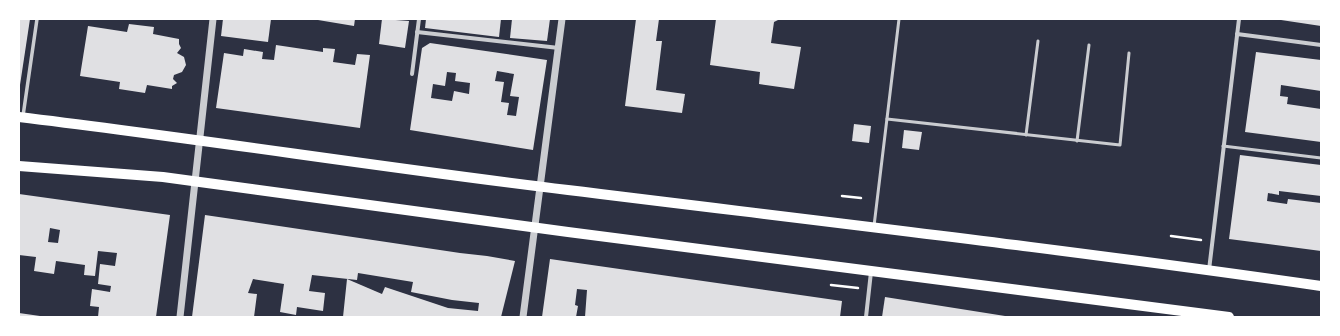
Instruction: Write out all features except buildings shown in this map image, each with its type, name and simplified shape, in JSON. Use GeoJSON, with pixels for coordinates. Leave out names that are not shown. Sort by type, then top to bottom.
{"type":"FeatureCollection","features":[{"type":"Feature","properties":{"kind":"main road"},"geometry":{"type":"LineString","coordinates":[[21,117],[540,187],[874,226],[1321,286]]}},
{"type":"Feature","properties":{"kind":"main road"},"geometry":{"type":"LineString","coordinates":[[19,166],[196,181],[1192,314],[1229,317]]}},
{"type":"Feature","properties":{"kind":"street"},"geometry":{"type":"LineString","coordinates":[[21,117],[37,19]]}},
{"type":"Feature","properties":{"kind":"street"},"geometry":{"type":"LineString","coordinates":[[180,317],[213,19]]}},
{"type":"Feature","properties":{"kind":"street"},"geometry":{"type":"LineString","coordinates":[[412,74],[419,19]]}},
{"type":"Feature","properties":{"kind":"street"},"geometry":{"type":"LineString","coordinates":[[523,317],[562,19]]}},
{"type":"Feature","properties":{"kind":"street"},"geometry":{"type":"LineString","coordinates":[[1209,270],[1238,19]]}},
{"type":"Feature","properties":{"kind":"street"},"geometry":{"type":"LineString","coordinates":[[417,32],[558,48]]}},
{"type":"Feature","properties":{"kind":"street"},"geometry":{"type":"LineString","coordinates":[[1237,34],[1321,45]]}},
{"type":"Feature","properties":{"kind":"street"},"geometry":{"type":"LineString","coordinates":[[866,317],[871,271]]}},
{"type":"Feature","properties":{"kind":"lane"},"geometry":{"type":"LineString","coordinates":[[874,226],[899,19]]}},
{"type":"Feature","properties":{"kind":"lane"},"geometry":{"type":"LineString","coordinates":[[1026,135],[1038,41]]}},
{"type":"Feature","properties":{"kind":"lane"},"geometry":{"type":"LineString","coordinates":[[1077,141],[1089,45]]}},
{"type":"Feature","properties":{"kind":"lane"},"geometry":{"type":"LineString","coordinates":[[887,119],[1120,145],[1129,53]]}},
{"type":"Feature","properties":{"kind":"lane"},"geometry":{"type":"LineString","coordinates":[[1223,146],[1321,158]]}},
{"type":"Feature","properties":{"kind":"path"},"geometry":{"type":"LineString","coordinates":[[842,196],[861,198]]}},
{"type":"Feature","properties":{"kind":"path"},"geometry":{"type":"LineString","coordinates":[[1171,236],[1212,242]]}},
{"type":"Feature","properties":{"kind":"path"},"geometry":{"type":"LineString","coordinates":[[831,285],[869,289]]}}]}
